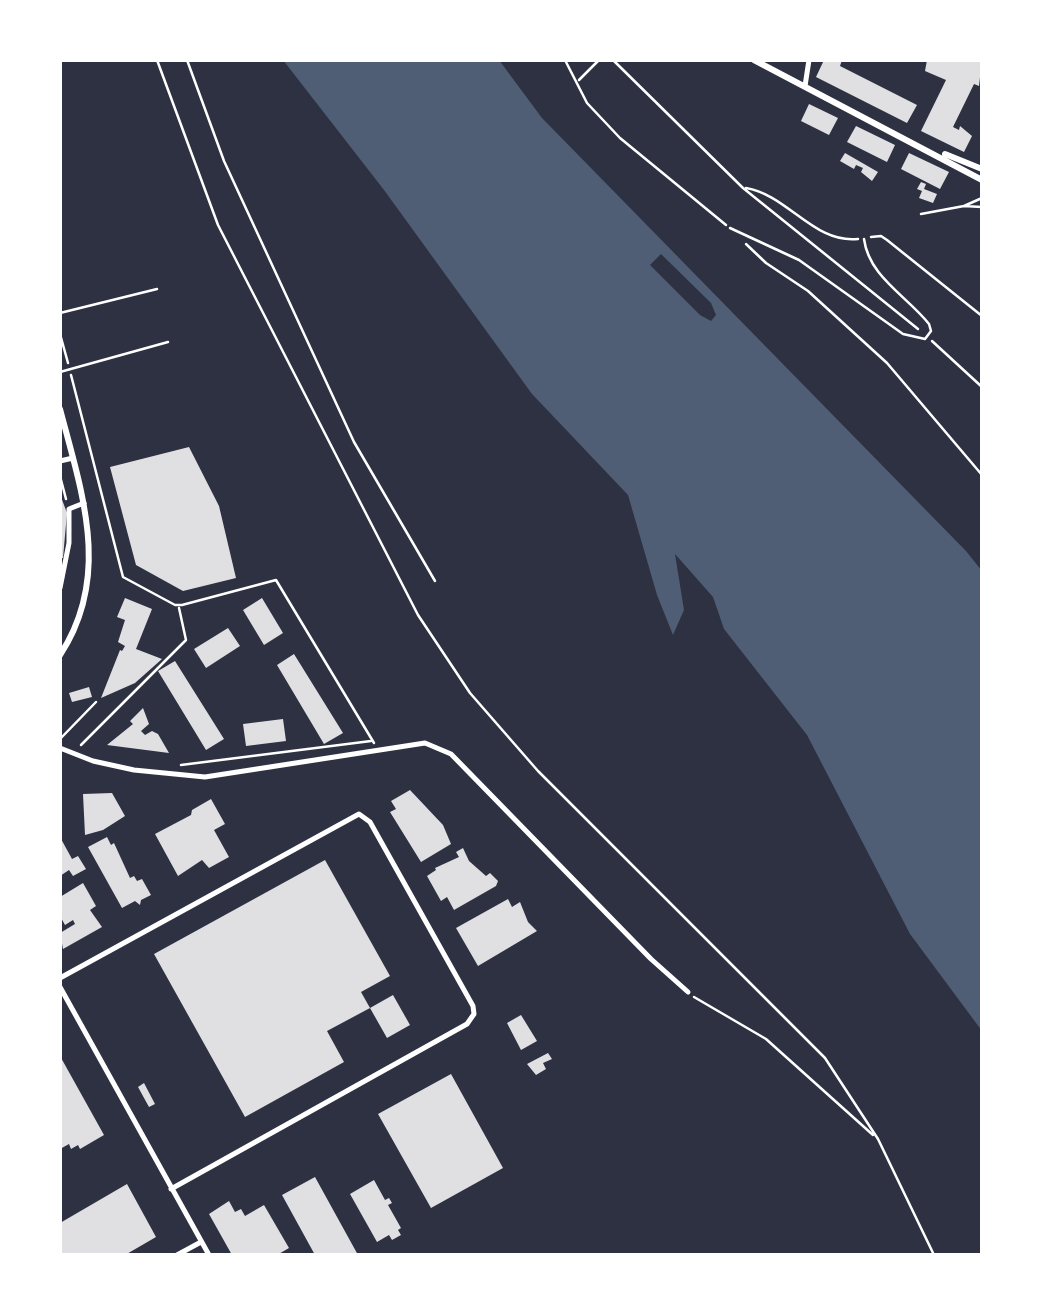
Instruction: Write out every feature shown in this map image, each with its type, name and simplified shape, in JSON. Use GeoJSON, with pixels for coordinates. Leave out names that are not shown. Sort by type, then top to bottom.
{"type":"FeatureCollection","features":[{"type":"Feature","properties":{"kind":"street"},"geometry":{"type":"LineString","coordinates":[[754,60],[982,180]]}},
{"type":"Feature","properties":{"kind":"street"},"geometry":{"type":"LineString","coordinates":[[805,86],[809,60]]}},
{"type":"Feature","properties":{"kind":"street"},"geometry":{"type":"LineString","coordinates":[[920,144],[982,170]]}},
{"type":"Feature","properties":{"kind":"street"},"geometry":{"type":"LineString","coordinates":[[60,409],[91,548],[86,594],[74,630],[60,655]]}},
{"type":"Feature","properties":{"kind":"street"},"geometry":{"type":"LineString","coordinates":[[60,461],[72,458]]}},
{"type":"Feature","properties":{"kind":"street"},"geometry":{"type":"LineString","coordinates":[[60,588],[68,546],[69,510],[84,503]]}},
{"type":"Feature","properties":{"kind":"street"},"geometry":{"type":"LineString","coordinates":[[68,546],[91,548]]}},
{"type":"Feature","properties":{"kind":"street"},"geometry":{"type":"LineString","coordinates":[[60,748],[93,761],[134,770],[205,777],[426,743],[451,754],[688,992]]}},
{"type":"Feature","properties":{"kind":"street"},"geometry":{"type":"LineString","coordinates":[[60,978],[359,814],[370,822],[474,1006],[473,1018],[467,1024],[171,1188]]}},
{"type":"Feature","properties":{"kind":"street"},"geometry":{"type":"LineString","coordinates":[[60,987],[209,1255]]}},
{"type":"Feature","properties":{"kind":"street"},"geometry":{"type":"LineString","coordinates":[[178,1255],[201,1242]]}},
{"type":"Feature","properties":{"kind":"lane"},"geometry":{"type":"LineString","coordinates":[[964,206],[982,198]]}},
{"type":"Feature","properties":{"kind":"lane"},"geometry":{"type":"LineString","coordinates":[[920,214],[964,206],[982,207]]}},
{"type":"Feature","properties":{"kind":"lane"},"geometry":{"type":"LineString","coordinates":[[730,228],[799,260],[903,334],[925,339],[931,331],[929,324],[878,271],[867,253],[864,238]]}},
{"type":"Feature","properties":{"kind":"lane"},"geometry":{"type":"LineString","coordinates":[[60,372],[168,342]]}},
{"type":"Feature","properties":{"kind":"lane"},"geometry":{"type":"LineString","coordinates":[[60,738],[96,702]]}},
{"type":"Feature","properties":{"kind":"path"},"geometry":{"type":"LineString","coordinates":[[157,60],[218,225],[418,616],[459,677],[538,771],[825,1058],[878,1139],[934,1255]]}},
{"type":"Feature","properties":{"kind":"path"},"geometry":{"type":"LineString","coordinates":[[187,60],[224,161],[354,442],[435,581]]}},
{"type":"Feature","properties":{"kind":"path"},"geometry":{"type":"LineString","coordinates":[[565,60],[587,103],[620,138],[730,228],[766,263],[846,323],[887,363],[982,475]]}},
{"type":"Feature","properties":{"kind":"path"},"geometry":{"type":"LineString","coordinates":[[576,82],[599,60]]}},
{"type":"Feature","properties":{"kind":"path"},"geometry":{"type":"LineString","coordinates":[[613,60],[744,188],[922,333]]}},
{"type":"Feature","properties":{"kind":"path"},"geometry":{"type":"LineString","coordinates":[[60,313],[157,289]]}},
{"type":"Feature","properties":{"kind":"path"},"geometry":{"type":"LineString","coordinates":[[60,334],[67,361]]}},
{"type":"Feature","properties":{"kind":"path"},"geometry":{"type":"LineString","coordinates":[[932,341],[982,387]]}},
{"type":"Feature","properties":{"kind":"path"},"geometry":{"type":"LineString","coordinates":[[71,377],[123,577],[178,605],[276,580],[378,749]]}},
{"type":"Feature","properties":{"kind":"path"},"geometry":{"type":"LineString","coordinates":[[86,470],[92,468]]}},
{"type":"Feature","properties":{"kind":"path"},"geometry":{"type":"LineString","coordinates":[[60,476],[69,510]]}},
{"type":"Feature","properties":{"kind":"path"},"geometry":{"type":"LineString","coordinates":[[80,746],[186,640],[178,605]]}},
{"type":"Feature","properties":{"kind":"path"},"geometry":{"type":"LineString","coordinates":[[60,738],[89,750]]}},
{"type":"Feature","properties":{"kind":"path"},"geometry":{"type":"LineString","coordinates":[[176,765],[372,741]]}},
{"type":"Feature","properties":{"kind":"path"},"geometry":{"type":"LineString","coordinates":[[688,992],[708,1008],[766,1040],[878,1139]]}},
{"type":"Feature","properties":{"kind":"water"},"geometry":{"type":"Polygon","coordinates":[[[283,60],[499,60],[542,118],[982,571],[982,1031],[910,934],[807,735],[724,629],[713,597],[675,554],[684,610],[673,635],[628,495],[532,394],[384,190],[283,60]]]}},
{"type":"Feature","properties":{"kind":"pier"},"geometry":{"type":"Polygon","coordinates":[[[661,254],[711,303],[716,315],[711,321],[700,315],[650,265],[661,254]]]}},
{"type":"Feature","properties":{"kind":"building"},"geometry":{"type":"Polygon","coordinates":[[[824,60],[842,60],[840,66],[917,105],[907,123],[816,77],[824,60]]]}},
{"type":"Feature","properties":{"kind":"building"},"geometry":{"type":"Polygon","coordinates":[[[927,60],[982,60],[979,86],[974,84],[953,127],[959,130],[960,126],[972,136],[964,152],[921,131],[946,80],[925,71],[927,60]]]}},
{"type":"Feature","properties":{"kind":"building"},"geometry":{"type":"Polygon","coordinates":[[[809,104],[838,118],[829,135],[801,121],[809,104]]]}},
{"type":"Feature","properties":{"kind":"building"},"geometry":{"type":"Polygon","coordinates":[[[856,126],[895,145],[887,162],[847,142],[856,126]]]}},
{"type":"Feature","properties":{"kind":"building"},"geometry":{"type":"Polygon","coordinates":[[[845,153],[878,172],[872,181],[861,172],[863,168],[856,165],[854,169],[840,161],[845,153]]]}},
{"type":"Feature","properties":{"kind":"building"},"geometry":{"type":"Polygon","coordinates":[[[909,153],[949,172],[940,189],[901,169],[909,153]]]}},
{"type":"Feature","properties":{"kind":"building"},"geometry":{"type":"Polygon","coordinates":[[[921,182],[926,184],[924,189],[937,194],[933,203],[919,198],[922,191],[917,189],[921,182]]]}},
{"type":"Feature","properties":{"kind":"building"},"geometry":{"type":"Polygon","coordinates":[[[189,447],[219,506],[236,578],[183,591],[136,565],[110,467],[189,447]]]}},
{"type":"Feature","properties":{"kind":"building"},"geometry":{"type":"Polygon","coordinates":[[[61,497],[67,513],[63,558],[60,558],[61,497]]]}},
{"type":"Feature","properties":{"kind":"building"},"geometry":{"type":"Polygon","coordinates":[[[125,598],[152,609],[136,649],[162,659],[135,683],[101,698],[125,646],[118,642],[125,620],[117,617],[125,598]]]}},
{"type":"Feature","properties":{"kind":"building"},"geometry":{"type":"Polygon","coordinates":[[[262,598],[283,633],[264,645],[243,610],[262,598]]]}},
{"type":"Feature","properties":{"kind":"building"},"geometry":{"type":"Polygon","coordinates":[[[228,628],[240,646],[206,668],[194,649],[228,628]]]}},
{"type":"Feature","properties":{"kind":"building"},"geometry":{"type":"Polygon","coordinates":[[[294,654],[343,733],[324,744],[277,665],[294,654]]]}},
{"type":"Feature","properties":{"kind":"building"},"geometry":{"type":"Polygon","coordinates":[[[175,661],[224,739],[206,750],[158,671],[175,661]]]}},
{"type":"Feature","properties":{"kind":"building"},"geometry":{"type":"Polygon","coordinates":[[[89,687],[92,697],[72,702],[69,693],[89,687]]]}},
{"type":"Feature","properties":{"kind":"building"},"geometry":{"type":"Polygon","coordinates":[[[143,708],[149,724],[141,731],[145,735],[152,731],[158,734],[169,753],[107,745],[133,724],[130,721],[143,708]]]}},
{"type":"Feature","properties":{"kind":"building"},"geometry":{"type":"Polygon","coordinates":[[[283,719],[286,741],[246,746],[243,724],[283,719]]]}},
{"type":"Feature","properties":{"kind":"building"},"geometry":{"type":"Polygon","coordinates":[[[410,790],[443,825],[451,844],[421,862],[390,812],[396,809],[391,801],[410,790]]]}},
{"type":"Feature","properties":{"kind":"building"},"geometry":{"type":"Polygon","coordinates":[[[112,793],[125,816],[103,830],[85,835],[83,794],[112,793]]]}},
{"type":"Feature","properties":{"kind":"building"},"geometry":{"type":"Polygon","coordinates":[[[211,799],[225,824],[214,830],[229,857],[209,868],[202,860],[178,876],[155,834],[211,799]]]}},
{"type":"Feature","properties":{"kind":"building"},"geometry":{"type":"Polygon","coordinates":[[[60,837],[72,859],[78,856],[86,869],[73,876],[69,870],[60,876],[60,837]]]}},
{"type":"Feature","properties":{"kind":"building"},"geometry":{"type":"Polygon","coordinates":[[[107,837],[111,845],[114,843],[130,878],[142,879],[151,895],[141,900],[140,905],[135,901],[122,908],[88,847],[107,837]]]}},
{"type":"Feature","properties":{"kind":"building"},"geometry":{"type":"Polygon","coordinates":[[[463,848],[469,861],[498,881],[496,886],[454,910],[447,897],[441,901],[427,876],[459,857],[456,852],[463,848]]]}},
{"type":"Feature","properties":{"kind":"building"},"geometry":{"type":"Polygon","coordinates":[[[325,860],[390,976],[361,992],[370,1008],[327,1031],[344,1062],[245,1117],[154,954],[325,860]]]}},
{"type":"Feature","properties":{"kind":"building"},"geometry":{"type":"Polygon","coordinates":[[[83,883],[96,906],[90,910],[102,927],[63,949],[60,933],[75,924],[73,920],[65,925],[60,916],[60,897],[83,883]]]}},
{"type":"Feature","properties":{"kind":"building"},"geometry":{"type":"Polygon","coordinates":[[[508,899],[512,907],[520,902],[528,922],[537,931],[478,966],[456,928],[508,899]]]}},
{"type":"Feature","properties":{"kind":"building"},"geometry":{"type":"Polygon","coordinates":[[[393,995],[410,1025],[387,1038],[370,1008],[393,995]]]}},
{"type":"Feature","properties":{"kind":"building"},"geometry":{"type":"Polygon","coordinates":[[[521,1015],[537,1041],[521,1050],[507,1023],[521,1015]]]}},
{"type":"Feature","properties":{"kind":"building"},"geometry":{"type":"Polygon","coordinates":[[[548,1053],[552,1059],[543,1063],[546,1069],[536,1075],[527,1064],[548,1053]]]}},
{"type":"Feature","properties":{"kind":"building"},"geometry":{"type":"Polygon","coordinates":[[[60,1056],[104,1135],[80,1149],[78,1145],[71,1149],[69,1144],[60,1149],[60,1056]]]}},
{"type":"Feature","properties":{"kind":"building"},"geometry":{"type":"Polygon","coordinates":[[[451,1074],[503,1168],[431,1208],[378,1114],[451,1074]]]}},
{"type":"Feature","properties":{"kind":"building"},"geometry":{"type":"Polygon","coordinates":[[[144,1083],[155,1104],[149,1107],[138,1087],[144,1083]]]}},
{"type":"Feature","properties":{"kind":"building"},"geometry":{"type":"Polygon","coordinates":[[[315,1177],[358,1255],[315,1255],[282,1195],[315,1177]]]}},
{"type":"Feature","properties":{"kind":"building"},"geometry":{"type":"Polygon","coordinates":[[[374,1180],[385,1200],[389,1198],[392,1203],[388,1205],[401,1228],[401,1235],[392,1240],[389,1235],[377,1242],[350,1194],[374,1180]]]}},
{"type":"Feature","properties":{"kind":"building"},"geometry":{"type":"Polygon","coordinates":[[[127,1184],[156,1237],[125,1255],[60,1255],[60,1223],[127,1184]]]}},
{"type":"Feature","properties":{"kind":"building"},"geometry":{"type":"Polygon","coordinates":[[[229,1201],[235,1212],[241,1209],[245,1216],[264,1205],[289,1248],[277,1255],[232,1255],[209,1214],[229,1201]]]}}]}
